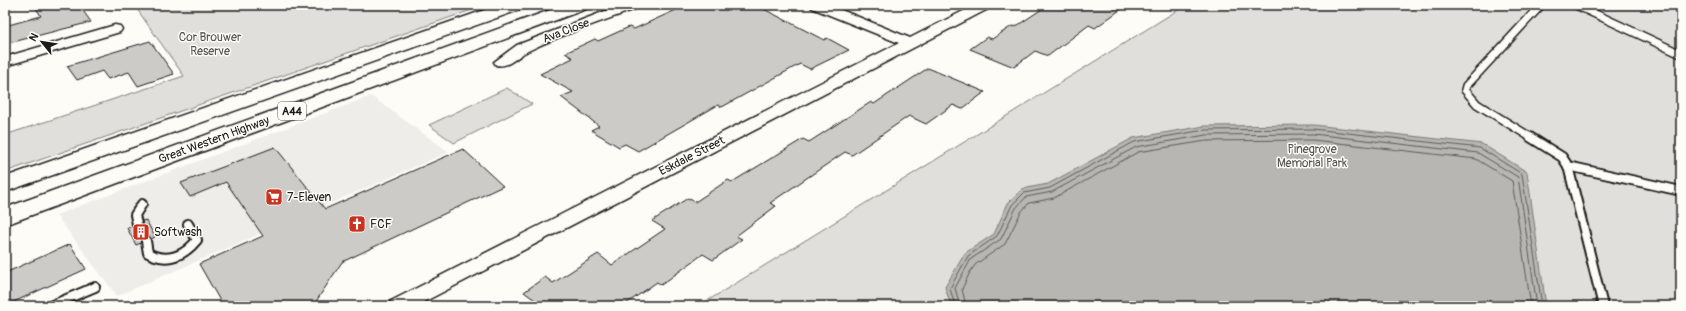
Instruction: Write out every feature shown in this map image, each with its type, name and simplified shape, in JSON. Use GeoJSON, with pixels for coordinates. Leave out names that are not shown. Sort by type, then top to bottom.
{"type":"FeatureCollection","features":[{"type":"Feature","properties":{"kind":"highway","name":"A44"},"geometry":{"type":"LineString","coordinates":[[5,185],[516,5]]}},
{"type":"Feature","properties":{"kind":"highway","name":"Great Western Highway"},"geometry":{"type":"LineString","coordinates":[[5,217],[580,5]]}},
{"type":"Feature","properties":{"kind":"street","name":"Ava Close"},"geometry":{"type":"LineString","coordinates":[[501,62],[522,48],[633,5]]}},
{"type":"Feature","properties":{"kind":"street"},"geometry":{"type":"LineString","coordinates":[[817,5],[911,43]]}},
{"type":"Feature","properties":{"kind":"street","name":"Eskdale Street"},"geometry":{"type":"LineString","coordinates":[[398,306],[985,5]]}},
{"type":"Feature","properties":{"kind":"street"},"geometry":{"type":"LineString","coordinates":[[5,62],[115,29]]}},
{"type":"Feature","properties":{"kind":"lane"},"geometry":{"type":"LineString","coordinates":[[1541,5],[1466,86],[1465,90],[1477,104],[1562,157],[1568,166],[1603,306]]}},
{"type":"Feature","properties":{"kind":"lane"},"geometry":{"type":"LineString","coordinates":[[1576,5],[1681,54]]}},
{"type":"Feature","properties":{"kind":"lane"},"geometry":{"type":"LineString","coordinates":[[1568,166],[1681,191]]}},
{"type":"Feature","properties":{"kind":"lane"},"geometry":{"type":"LineString","coordinates":[[137,224],[135,215],[142,204]]}},
{"type":"Feature","properties":{"kind":"lane"},"geometry":{"type":"LineString","coordinates":[[146,241],[148,253],[154,256],[165,259],[179,256],[193,246],[197,240],[188,224]]}},
{"type":"Feature","properties":{"kind":"lane"},"geometry":{"type":"LineString","coordinates":[[50,306],[95,287]]}},
{"type":"Feature","properties":{"kind":"shaded area"},"geometry":{"type":"Polygon","coordinates":[[[371,96],[449,152],[117,296],[56,215],[371,96]]]}},
{"type":"Feature","properties":{"kind":"green space","name":"Cor Brouwer Reserve"},"geometry":{"type":"Polygon","coordinates":[[[134,5],[486,5],[5,172],[5,135],[184,76],[134,5]]]}},
{"type":"Feature","properties":{"kind":"green space","name":"Pinegrove Memorial Park"},"geometry":{"type":"Polygon","coordinates":[[[1186,5],[1681,5],[1681,306],[699,306],[1186,5]]]}},
{"type":"Feature","properties":{"kind":"green space"},"geometry":{"type":"Polygon","coordinates":[[[507,88],[532,104],[454,143],[429,125],[507,88]]]}},
{"type":"Feature","properties":{"kind":"water"},"geometry":{"type":"Polygon","coordinates":[[[1314,125],[1482,144],[1527,172],[1546,306],[951,306],[945,287],[965,253],[994,234],[1008,203],[1022,189],[1048,184],[1133,138],[1205,126],[1314,125]]]}},
{"type":"Feature","properties":{"kind":"building"},"geometry":{"type":"Polygon","coordinates":[[[34,5],[79,5],[91,22],[5,44],[5,26],[41,16],[34,5]]]}},
{"type":"Feature","properties":{"kind":"building"},"geometry":{"type":"Polygon","coordinates":[[[687,5],[756,5],[824,40],[827,38],[849,50],[810,69],[800,64],[722,107],[718,105],[638,151],[625,144],[619,147],[591,130],[599,126],[561,97],[573,92],[540,74],[573,58],[565,53],[595,39],[598,41],[629,27],[634,29],[687,5]]]}},
{"type":"Feature","properties":{"kind":"building"},"geometry":{"type":"Polygon","coordinates":[[[1048,5],[1127,5],[1095,28],[1089,25],[1048,56],[1035,51],[1014,67],[970,49],[987,37],[992,39],[1012,26],[1015,27],[1048,5]]]}},
{"type":"Feature","properties":{"kind":"building"},"geometry":{"type":"Polygon","coordinates":[[[150,41],[174,74],[138,86],[129,72],[108,79],[102,71],[77,80],[67,66],[150,41]]]}},
{"type":"Feature","properties":{"kind":"building"},"geometry":{"type":"Polygon","coordinates":[[[928,68],[985,92],[962,109],[953,105],[926,124],[909,116],[852,155],[845,152],[770,203],[776,206],[736,236],[742,239],[713,260],[703,254],[661,285],[657,282],[623,306],[543,306],[524,292],[545,277],[553,283],[598,254],[612,265],[665,229],[652,221],[688,198],[695,202],[728,180],[732,182],[803,139],[809,142],[871,102],[874,104],[928,68]]]}},
{"type":"Feature","properties":{"kind":"building","name":"FCF"},"geometry":{"type":"Polygon","coordinates":[[[275,147],[325,209],[463,149],[503,186],[342,262],[313,306],[223,306],[199,264],[263,236],[226,182],[190,197],[181,183],[275,147]]]}},
{"type":"Feature","properties":{"kind":"building","name":"Softwash"},"geometry":{"type":"Polygon","coordinates":[[[146,220],[155,237],[151,239],[145,235],[141,239],[141,243],[136,245],[127,228],[132,226],[135,229],[139,229],[142,226],[142,221],[146,220]]]}},
{"type":"Feature","properties":{"kind":"building"},"geometry":{"type":"Polygon","coordinates":[[[70,244],[86,269],[5,306],[5,273],[70,244]]]}},
{"type":"Feature","properties":{"kind":"place","name":"7-Eleven"},"geometry":{"type":"Point","coordinates":[274,197]}},
{"type":"Feature","properties":{"kind":"place","name":"FCF"},"geometry":{"type":"Point","coordinates":[357,224]}},
{"type":"Feature","properties":{"kind":"place","name":"Softwash"},"geometry":{"type":"Point","coordinates":[141,232]}}]}
